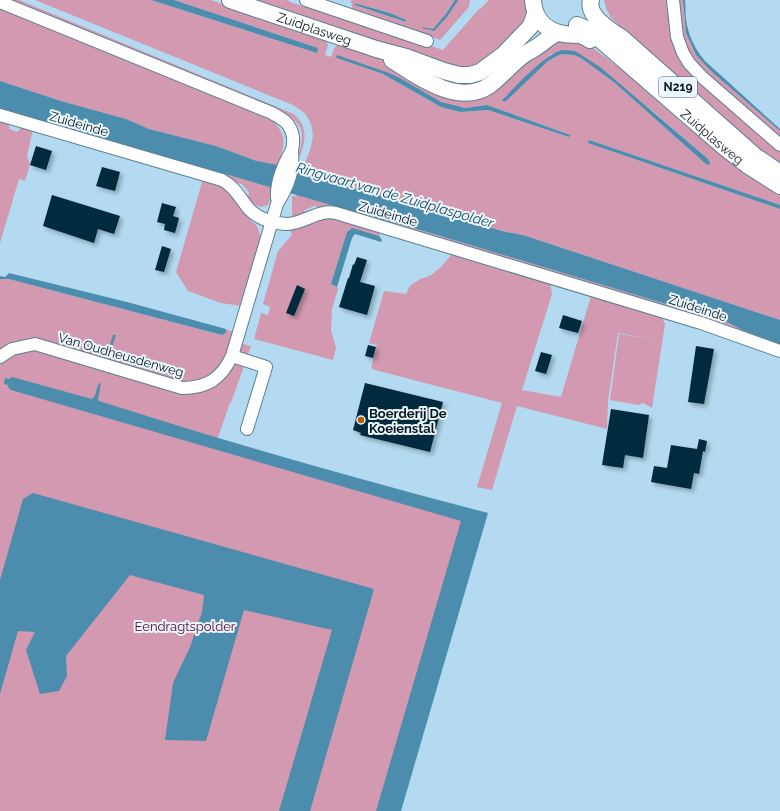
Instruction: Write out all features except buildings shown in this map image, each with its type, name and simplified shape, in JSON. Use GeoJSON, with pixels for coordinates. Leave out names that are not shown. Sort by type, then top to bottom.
{"type":"FeatureCollection","features":[{"type":"Feature","properties":{"kind":"main road","name":"Zuidplasweg"},"geometry":{"type":"LineString","coordinates":[[230,0],[459,75],[480,72],[503,55],[530,27],[534,20],[537,4]]}},
{"type":"Feature","properties":{"kind":"main road"},"geometry":{"type":"LineString","coordinates":[[537,4],[541,22],[555,29]]}},
{"type":"Feature","properties":{"kind":"main road","name":"Zuidplasweg"},"geometry":{"type":"LineString","coordinates":[[596,4],[618,44],[724,147],[746,165],[780,186]]}},
{"type":"Feature","properties":{"kind":"main road","name":"N219"},"geometry":{"type":"LineString","coordinates":[[555,29],[569,34],[588,20],[596,4]]}},
{"type":"Feature","properties":{"kind":"main road","name":"Zuidplasweg"},"geometry":{"type":"LineString","coordinates":[[376,49],[444,90],[464,93],[475,92],[489,86],[524,55],[537,48],[552,35],[555,29]]}},
{"type":"Feature","properties":{"kind":"main road","name":"Zuidplasweg"},"geometry":{"type":"LineString","coordinates":[[577,29],[582,35],[605,49],[618,44]]}},
{"type":"Feature","properties":{"kind":"main road","name":"Zuidplasweg"},"geometry":{"type":"LineString","coordinates":[[618,44],[755,156],[780,173]]}},
{"type":"Feature","properties":{"kind":"street","name":"Zuidplasweg"},"geometry":{"type":"LineString","coordinates":[[306,0],[427,41]]}},
{"type":"Feature","properties":{"kind":"street"},"geometry":{"type":"LineString","coordinates":[[673,0],[677,36],[683,53],[689,63],[702,77],[780,145]]}},
{"type":"Feature","properties":{"kind":"street","name":"Van Oudheusdenweg"},"geometry":{"type":"LineString","coordinates":[[0,2],[272,113],[289,125],[294,144],[232,356],[227,366],[217,378],[198,387],[186,388],[173,386],[35,344],[12,349],[0,357]]}},
{"type":"Feature","properties":{"kind":"street","name":"Zuideinde"},"geometry":{"type":"LineString","coordinates":[[0,115],[222,180],[229,183],[254,213],[272,221],[288,224],[298,222],[321,213],[331,212],[701,323],[780,351]]}},
{"type":"Feature","properties":{"kind":"street"},"geometry":{"type":"LineString","coordinates":[[232,356],[266,367],[247,429]]}},
{"type":"Feature","properties":{"kind":"green space"},"geometry":{"type":"Polygon","coordinates":[[[10,0],[19,0],[294,114],[299,119],[304,129],[304,145],[300,156],[298,156],[301,146],[301,131],[295,120],[289,116],[272,107],[10,0]]]}},
{"type":"Feature","properties":{"kind":"green space"},"geometry":{"type":"Polygon","coordinates":[[[35,0],[151,0],[317,53],[318,48],[174,0],[211,0],[325,39],[328,45],[325,55],[331,57],[338,44],[372,55],[428,84],[461,98],[544,45],[557,39],[589,45],[625,72],[682,123],[727,159],[780,191],[780,205],[589,140],[588,143],[780,209],[780,320],[523,235],[506,232],[420,208],[301,172],[310,150],[313,137],[310,122],[306,115],[293,105],[35,0]],[[575,51],[551,54],[503,100],[505,102],[548,61],[561,54],[574,55],[581,58],[615,83],[707,165],[710,164],[707,158],[655,113],[575,51]],[[337,58],[383,74],[441,107],[460,112],[488,110],[569,137],[570,136],[487,105],[465,108],[449,105],[430,97],[400,78],[337,58]]]}},
{"type":"Feature","properties":{"kind":"green space"},"geometry":{"type":"Polygon","coordinates":[[[248,0],[288,0],[290,2],[327,14],[334,13],[443,50],[479,9],[489,0],[529,0],[528,18],[492,58],[463,71],[248,0]]]}},
{"type":"Feature","properties":{"kind":"green space"},"geometry":{"type":"Polygon","coordinates":[[[351,0],[455,0],[433,29],[422,27],[432,31],[447,17],[458,0],[470,0],[469,7],[440,40],[432,37],[431,39],[355,13],[351,0]],[[354,3],[355,5],[406,22],[406,20],[390,13],[354,3]]]}},
{"type":"Feature","properties":{"kind":"green space"},"geometry":{"type":"Polygon","coordinates":[[[604,0],[668,0],[673,40],[769,142],[780,151],[780,169],[611,18],[604,0]]]}},
{"type":"Feature","properties":{"kind":"green space"},"geometry":{"type":"Polygon","coordinates":[[[678,0],[683,0],[686,33],[696,55],[711,71],[780,131],[780,138],[698,67],[687,50],[681,33],[678,0]]]}},
{"type":"Feature","properties":{"kind":"green space"},"geometry":{"type":"Polygon","coordinates":[[[0,7],[270,119],[280,130],[283,140],[278,165],[257,161],[216,146],[149,129],[126,119],[61,101],[0,81],[0,7]]]}},
{"type":"Feature","properties":{"kind":"green space"},"geometry":{"type":"Polygon","coordinates":[[[0,108],[274,188],[268,205],[260,207],[250,202],[248,198],[249,192],[242,184],[236,183],[226,176],[0,110],[0,108]]]}},
{"type":"Feature","properties":{"kind":"green space"},"geometry":{"type":"Polygon","coordinates":[[[0,119],[10,122],[9,129],[18,132],[21,126],[33,129],[27,156],[30,164],[25,181],[19,179],[0,243],[0,119]]]}},
{"type":"Feature","properties":{"kind":"green space"},"geometry":{"type":"Polygon","coordinates":[[[203,179],[226,187],[247,217],[257,226],[261,238],[242,306],[221,303],[188,291],[176,272],[203,179]]]}},
{"type":"Feature","properties":{"kind":"green space"},"geometry":{"type":"Polygon","coordinates":[[[295,194],[485,249],[729,323],[742,330],[780,344],[780,346],[314,206],[305,210],[303,215],[292,218],[292,196],[295,196],[298,199],[295,194]]]}},
{"type":"Feature","properties":{"kind":"green space"},"geometry":{"type":"Polygon","coordinates":[[[326,216],[377,229],[381,238],[379,236],[350,229],[347,232],[331,284],[338,289],[332,309],[331,331],[336,347],[333,360],[254,339],[261,313],[268,315],[270,307],[263,304],[278,251],[292,235],[291,230],[326,216]]]}},
{"type":"Feature","properties":{"kind":"green space"},"geometry":{"type":"Polygon","coordinates":[[[452,254],[550,281],[552,294],[522,390],[561,397],[591,296],[661,316],[665,324],[652,408],[643,403],[639,405],[610,400],[619,334],[653,339],[618,333],[608,401],[607,429],[517,406],[492,490],[477,487],[502,403],[371,368],[377,345],[369,343],[384,291],[406,294],[410,286],[420,279],[430,276],[441,267],[452,254]]]}},
{"type":"Feature","properties":{"kind":"green space","name":"Eendragtspolder"},"geometry":{"type":"Polygon","coordinates":[[[0,279],[9,279],[222,335],[226,333],[226,329],[234,332],[232,341],[251,346],[216,443],[472,516],[386,811],[0,811],[0,279]]]}},
{"type":"Feature","properties":{"kind":"water"},"geometry":{"type":"Polygon","coordinates":[[[151,0],[174,0],[318,48],[317,53],[151,0]]]}},
{"type":"Feature","properties":{"kind":"water"},"geometry":{"type":"Polygon","coordinates":[[[455,0],[458,0],[447,17],[434,31],[422,28],[433,29],[455,0]]]}},
{"type":"Feature","properties":{"kind":"water"},"geometry":{"type":"Polygon","coordinates":[[[683,0],[685,0],[688,31],[692,42],[701,56],[780,129],[780,131],[711,71],[696,55],[686,33],[683,0]]]}},
{"type":"Feature","properties":{"kind":"water"},"geometry":{"type":"Polygon","coordinates":[[[354,3],[390,13],[406,20],[406,22],[355,5],[354,3]]]}},
{"type":"Feature","properties":{"kind":"water"},"geometry":{"type":"Polygon","coordinates":[[[562,50],[575,51],[600,67],[707,158],[710,164],[707,165],[615,83],[581,58],[574,55],[561,54],[548,61],[505,102],[502,100],[546,58],[562,50]]]}},
{"type":"Feature","properties":{"kind":"water"},"geometry":{"type":"Polygon","coordinates":[[[337,55],[400,78],[441,102],[465,108],[487,105],[570,136],[569,137],[488,110],[460,112],[441,107],[383,74],[337,58],[337,55]]]}},
{"type":"Feature","properties":{"kind":"water"},"geometry":{"type":"Polygon","coordinates":[[[0,81],[61,101],[126,119],[149,129],[216,146],[257,161],[278,165],[420,208],[506,232],[523,235],[780,320],[780,344],[742,330],[729,323],[434,234],[0,108],[0,81]]]}},
{"type":"Feature","properties":{"kind":"water"},"geometry":{"type":"Polygon","coordinates":[[[589,140],[780,205],[780,209],[588,143],[589,140]]]}},
{"type":"Feature","properties":{"kind":"water"},"geometry":{"type":"Polygon","coordinates":[[[352,228],[379,236],[382,240],[381,242],[355,234],[352,238],[337,287],[331,284],[347,232],[352,228]]]}},
{"type":"Feature","properties":{"kind":"water"},"geometry":{"type":"Polygon","coordinates":[[[9,273],[127,302],[226,329],[226,333],[222,335],[9,279],[0,279],[0,276],[5,277],[9,273]]]}},
{"type":"Feature","properties":{"kind":"water"},"geometry":{"type":"Polygon","coordinates":[[[113,335],[116,335],[108,359],[106,357],[113,335]]]}},
{"type":"Feature","properties":{"kind":"water"},"geometry":{"type":"Polygon","coordinates":[[[12,377],[92,399],[101,382],[99,401],[292,460],[488,513],[401,811],[376,811],[461,521],[11,390],[8,385],[4,384],[5,378],[9,379],[12,377]]]}},
{"type":"Feature","properties":{"kind":"water"},"geometry":{"type":"Polygon","coordinates":[[[33,493],[374,589],[310,811],[279,811],[332,630],[244,610],[206,741],[165,740],[173,683],[190,647],[202,612],[204,595],[130,575],[66,656],[67,676],[59,691],[40,694],[26,650],[35,632],[18,631],[0,694],[0,580],[23,499],[33,493]]]}},
{"type":"Feature","properties":{"kind":"place","name":"Boerderij De Koeienstal"},"geometry":{"type":"Point","coordinates":[361,420]}},
{"type":"Feature","properties":{"kind":"water label","name":"Ringvaart van de Zuidplaspolder"},"geometry":{"type":"Point","coordinates":[395,195]}}]}
